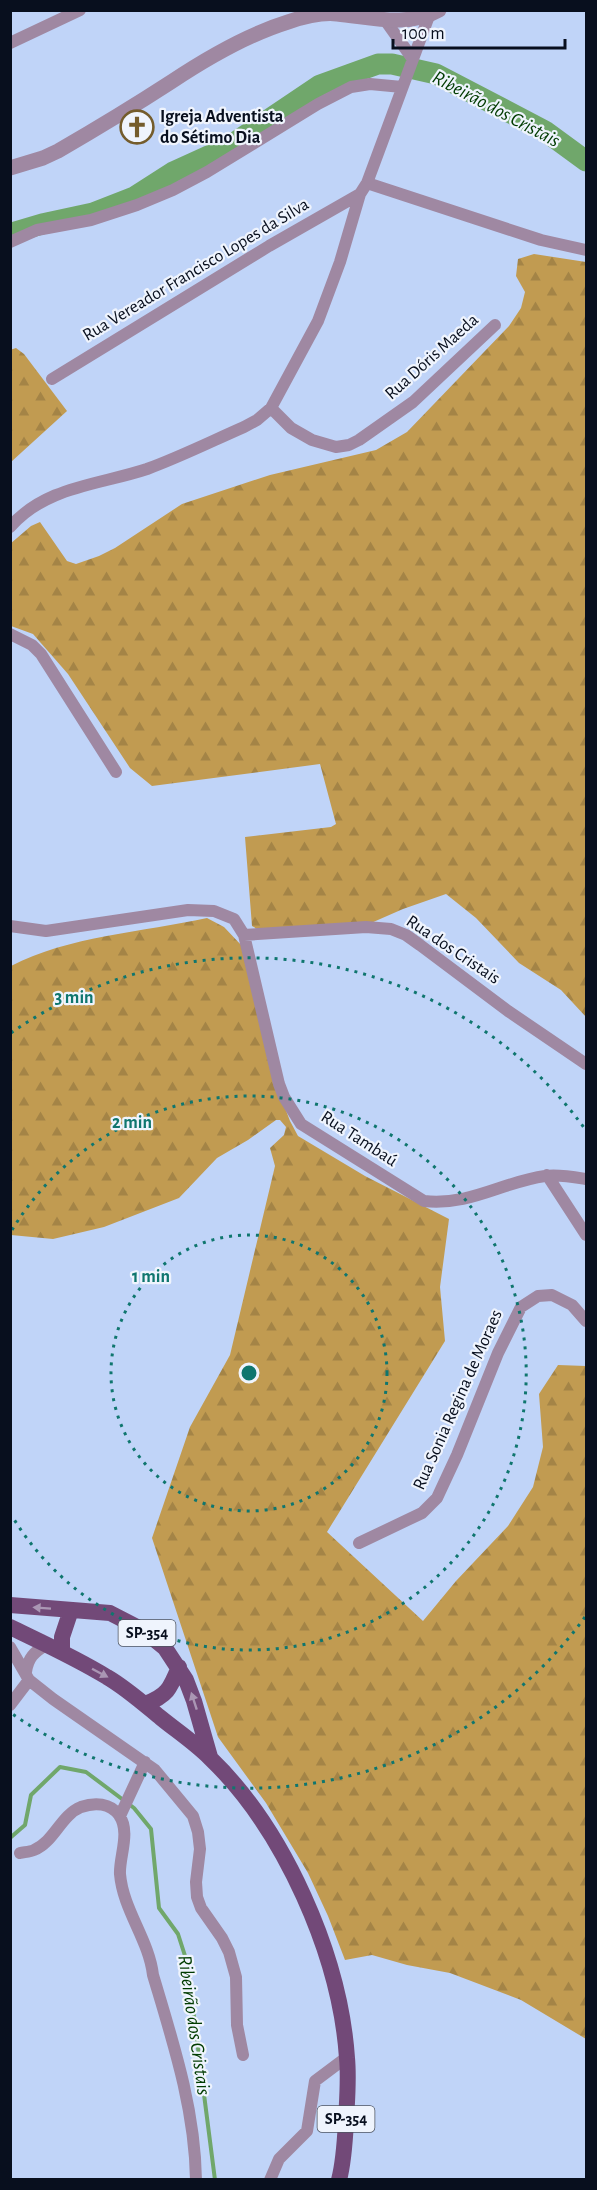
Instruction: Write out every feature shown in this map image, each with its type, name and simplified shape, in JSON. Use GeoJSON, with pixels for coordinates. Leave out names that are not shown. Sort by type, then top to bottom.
{"type":"FeatureCollection","features":[{"type":"Feature","properties":{"kind":"main road","name":"SP-354"},"geometry":{"type":"LineString","coordinates":[[10,1605],[110,1613],[143,1630],[165,1648],[178,1667],[194,1701],[210,1758]]}},
{"type":"Feature","properties":{"kind":"main road"},"geometry":{"type":"LineString","coordinates":[[62,1652],[62,1637],[71,1610]]}},
{"type":"Feature","properties":{"kind":"main road","name":"SP-354"},"geometry":{"type":"LineString","coordinates":[[10,1627],[109,1678],[145,1704],[210,1758],[259,1817],[303,1893],[326,1957],[343,2024],[347,2057],[346,2126],[339,2180]]}},
{"type":"Feature","properties":{"kind":"main road"},"geometry":{"type":"LineString","coordinates":[[145,1704],[159,1699],[168,1692],[178,1667]]}},
{"type":"Feature","properties":{"kind":"street"},"geometry":{"type":"LineString","coordinates":[[10,43],[79,11]]}},
{"type":"Feature","properties":{"kind":"street"},"geometry":{"type":"LineString","coordinates":[[10,168],[58,151],[195,65],[256,34],[286,22],[316,14],[355,14],[385,20],[405,20],[434,13]]}},
{"type":"Feature","properties":{"kind":"street"},"geometry":{"type":"LineString","coordinates":[[10,527],[20,516],[51,496],[146,469],[244,427],[271,408],[318,321],[363,189],[412,60],[434,13]]}},
{"type":"Feature","properties":{"kind":"street"},"geometry":{"type":"LineString","coordinates":[[385,20],[412,60]]}},
{"type":"Feature","properties":{"kind":"street"},"geometry":{"type":"LineString","coordinates":[[10,242],[37,230],[91,220],[173,190],[207,172],[318,104],[351,87],[403,83]]}},
{"type":"Feature","properties":{"kind":"street"},"geometry":{"type":"LineString","coordinates":[[363,189],[541,240],[586,250]]}},
{"type":"Feature","properties":{"kind":"street","name":"Rua Vereador Francisco Lopes da Silva"},"geometry":{"type":"LineString","coordinates":[[52,379],[363,189]]}},
{"type":"Feature","properties":{"kind":"street","name":"Rua Dóris Maeda"},"geometry":{"type":"LineString","coordinates":[[271,408],[291,428],[312,440],[336,447],[349,445],[413,402],[495,325]]}},
{"type":"Feature","properties":{"kind":"street"},"geometry":{"type":"LineString","coordinates":[[10,634],[32,645],[41,654],[116,772]]}},
{"type":"Feature","properties":{"kind":"street"},"geometry":{"type":"LineString","coordinates":[[10,926],[46,931],[188,910],[214,911],[234,919],[244,935]]}},
{"type":"Feature","properties":{"kind":"street","name":"Rua dos Cristais"},"geometry":{"type":"LineString","coordinates":[[244,935],[366,927],[391,929],[406,935],[508,1011],[586,1065]]}},
{"type":"Feature","properties":{"kind":"street","name":"Rua Tambaú"},"geometry":{"type":"LineString","coordinates":[[244,935],[279,1084],[284,1097],[302,1124],[424,1201],[444,1203],[464,1200],[515,1182],[547,1175],[586,1179]]}},
{"type":"Feature","properties":{"kind":"street"},"geometry":{"type":"LineString","coordinates":[[547,1175],[586,1235]]}},
{"type":"Feature","properties":{"kind":"street","name":"Rua Sonia Regina de Moraes"},"geometry":{"type":"LineString","coordinates":[[359,1544],[422,1513],[436,1498],[457,1455],[498,1353],[521,1307],[538,1296],[552,1296],[572,1305],[586,1321]]}},
{"type":"Feature","properties":{"kind":"street"},"geometry":{"type":"LineString","coordinates":[[10,1705],[28,1676],[30,1657],[46,1645]]}},
{"type":"Feature","properties":{"kind":"street"},"geometry":{"type":"LineString","coordinates":[[10,1647],[28,1676],[53,1700],[155,1770],[193,1816],[200,1849],[196,1882],[197,1897],[201,1908],[225,1945],[236,1977],[237,2025],[243,2055]]}},
{"type":"Feature","properties":{"kind":"street"},"geometry":{"type":"LineString","coordinates":[[120,1816],[145,1762]]}},
{"type":"Feature","properties":{"kind":"street"},"geometry":{"type":"LineString","coordinates":[[20,1852],[34,1850],[80,1807],[98,1804],[109,1807],[120,1816],[123,1829],[120,1875],[131,1912],[152,1963],[153,1975],[181,2067],[193,2135],[196,2180]]}},
{"type":"Feature","properties":{"kind":"street"},"geometry":{"type":"LineString","coordinates":[[270,2180],[279,2159],[307,2131],[315,2081],[347,2057]]}},
{"type":"Feature","properties":{"kind":"green space"},"geometry":{"type":"Polygon","coordinates":[[[534,254],[586,262],[586,1017],[561,990],[519,963],[476,918],[446,894],[371,923],[259,930],[252,926],[245,837],[331,827],[336,824],[320,764],[152,786],[130,768],[68,674],[33,634],[11,626],[10,544],[31,526],[40,522],[67,561],[76,564],[115,548],[182,504],[270,475],[376,450],[407,432],[509,326],[521,308],[525,292],[516,276],[518,259],[534,254]]]}},
{"type":"Feature","properties":{"kind":"green space"},"geometry":{"type":"Polygon","coordinates":[[[16,348],[24,354],[67,411],[11,462],[10,350],[16,348]]]}},
{"type":"Feature","properties":{"kind":"green space"},"geometry":{"type":"Polygon","coordinates":[[[207,918],[224,927],[243,947],[282,1100],[298,1136],[365,1176],[449,1219],[440,1287],[445,1341],[327,1532],[423,1621],[456,1581],[508,1526],[533,1487],[543,1447],[539,1394],[558,1365],[586,1366],[586,2039],[521,2000],[450,1973],[407,1965],[372,1955],[345,1960],[308,1873],[266,1803],[218,1737],[152,1538],[190,1427],[230,1355],[275,1166],[270,1148],[284,1135],[286,1127],[280,1120],[276,1120],[217,1158],[179,1198],[104,1227],[53,1239],[11,1235],[11,966],[33,956],[81,941],[207,918]]]}},
{"type":"Feature","properties":{"kind":"waterway","name":"Ribeirão dos Cristais"},"geometry":{"type":"LineString","coordinates":[[10,236],[15,232],[42,224],[93,213],[134,197],[173,172],[228,147],[320,85],[378,64],[392,64],[436,74],[545,131],[586,161]]}},
{"type":"Feature","properties":{"kind":"waterway","name":"Ribeirão dos Cristais"},"geometry":{"type":"LineString","coordinates":[[10,1838],[25,1825],[31,1795],[60,1767],[86,1772],[134,1808],[151,1829],[159,1908],[178,1934],[187,1962],[215,2180]]}},
{"type":"Feature","properties":{"kind":"place","name":"Igreja Adventista do Sétimo Dia"},"geometry":{"type":"Point","coordinates":[137,127]}}]}
